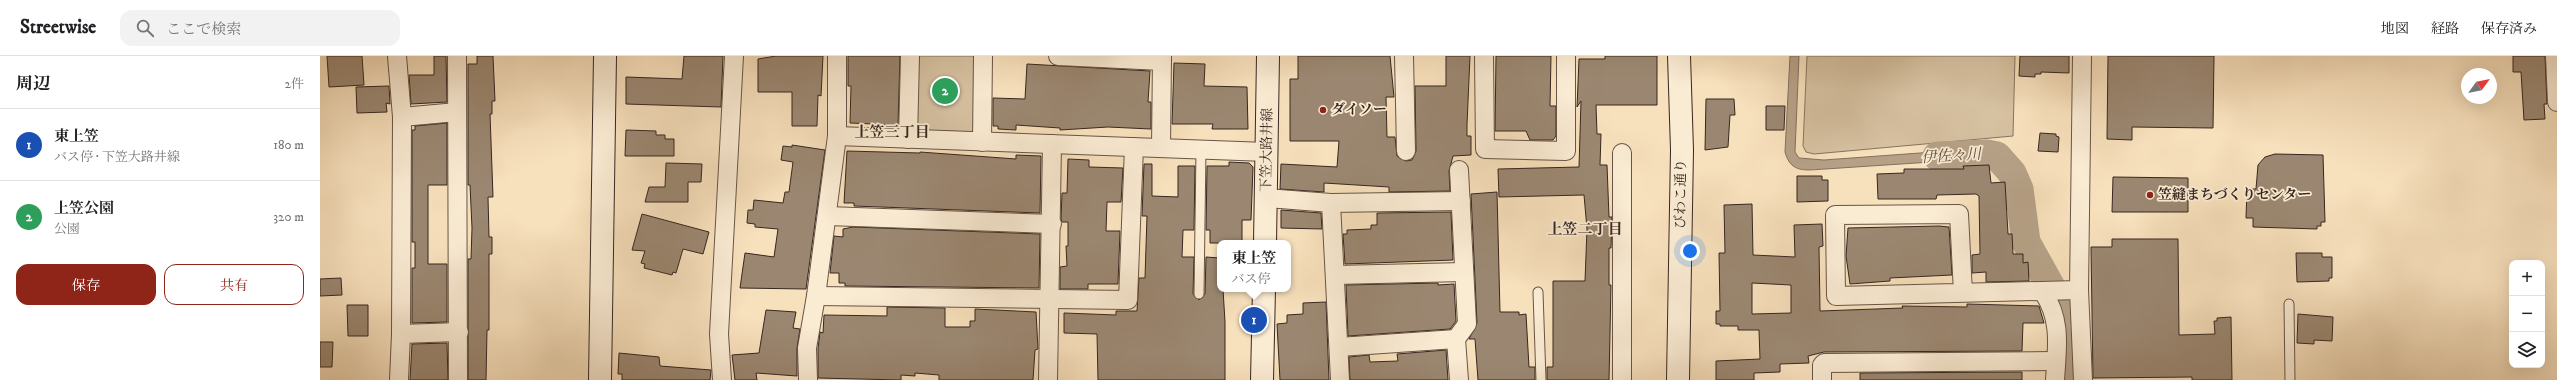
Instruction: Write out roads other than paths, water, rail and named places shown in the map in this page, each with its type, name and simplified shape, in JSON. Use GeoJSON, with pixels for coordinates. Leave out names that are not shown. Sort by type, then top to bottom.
{"type":"FeatureCollection","features":[{"type":"Feature","properties":{"kind":"street"},"geometry":{"type":"LineString","coordinates":[[397,56],[402,117],[401,334],[399,380]]}},
{"type":"Feature","properties":{"kind":"street"},"geometry":{"type":"LineString","coordinates":[[457,56],[458,380]]}},
{"type":"Feature","properties":{"kind":"street"},"geometry":{"type":"LineString","coordinates":[[600,380],[605,56]]}},
{"type":"Feature","properties":{"kind":"street"},"geometry":{"type":"LineString","coordinates":[[722,380],[718,334],[734,56]]}},
{"type":"Feature","properties":{"kind":"street"},"geometry":{"type":"LineString","coordinates":[[808,380],[806,348],[816,296],[837,136],[837,56]]}},
{"type":"Feature","properties":{"kind":"street"},"geometry":{"type":"LineString","coordinates":[[908,139],[910,56]]}},
{"type":"Feature","properties":{"kind":"street"},"geometry":{"type":"LineString","coordinates":[[982,142],[983,56]]}},
{"type":"Feature","properties":{"kind":"street"},"geometry":{"type":"LineString","coordinates":[[1058,56],[1162,59],[1161,148]]}},
{"type":"Feature","properties":{"kind":"street","name":"下笠大路井線"},"geometry":{"type":"LineString","coordinates":[[1265,240],[1268,56]]}},
{"type":"Feature","properties":{"kind":"street"},"geometry":{"type":"LineString","coordinates":[[1404,56],[1406,151]]}},
{"type":"Feature","properties":{"kind":"street"},"geometry":{"type":"LineString","coordinates":[[1484,56],[1486,149],[1566,151],[1566,56]]}},
{"type":"Feature","properties":{"kind":"street","name":"びわこ通り"},"geometry":{"type":"LineString","coordinates":[[1678,380],[1682,150],[1679,56]]}},
{"type":"Feature","properties":{"kind":"street"},"geometry":{"type":"LineString","coordinates":[[2055,380],[2056,361],[2054,312],[2060,291],[2082,56]]}},
{"type":"Feature","properties":{"kind":"street"},"geometry":{"type":"LineString","coordinates":[[2555,56],[2557,102]]}},
{"type":"Feature","properties":{"kind":"street"},"geometry":{"type":"LineString","coordinates":[[402,117],[457,112]]}},
{"type":"Feature","properties":{"kind":"street"},"geometry":{"type":"LineString","coordinates":[[837,136],[1267,152]]}},
{"type":"Feature","properties":{"kind":"street"},"geometry":{"type":"LineString","coordinates":[[1048,380],[1052,224],[1052,144]]}},
{"type":"Feature","properties":{"kind":"street"},"geometry":{"type":"LineString","coordinates":[[816,296],[1128,300],[1134,147]]}},
{"type":"Feature","properties":{"kind":"street"},"geometry":{"type":"LineString","coordinates":[[1622,153],[1622,380]]}},
{"type":"Feature","properties":{"kind":"street"},"geometry":{"type":"LineString","coordinates":[[1459,170],[1467,324],[1456,339],[1459,380]]}},
{"type":"Feature","properties":{"kind":"street"},"geometry":{"type":"LineString","coordinates":[[1266,198],[1331,203],[1461,200]]}},
{"type":"Feature","properties":{"kind":"street"},"geometry":{"type":"LineString","coordinates":[[1331,203],[1340,380]]}},
{"type":"Feature","properties":{"kind":"street"},"geometry":{"type":"LineString","coordinates":[[1963,293],[1959,214],[1835,215],[1836,296],[2060,291]]}},
{"type":"Feature","properties":{"kind":"street"},"geometry":{"type":"LineString","coordinates":[[826,216],[1052,224]]}},
{"type":"Feature","properties":{"kind":"street"},"geometry":{"type":"LineString","coordinates":[[1335,275],[1464,272]]}},
{"type":"Feature","properties":{"kind":"street"},"geometry":{"type":"LineString","coordinates":[[2060,291],[2083,380]]}},
{"type":"Feature","properties":{"kind":"street"},"geometry":{"type":"LineString","coordinates":[[1262,380],[1264,292]]}},
{"type":"Feature","properties":{"kind":"street"},"geometry":{"type":"LineString","coordinates":[[401,334],[459,332]]}},
{"type":"Feature","properties":{"kind":"street"},"geometry":{"type":"LineString","coordinates":[[1339,347],[1456,339]]}},
{"type":"Feature","properties":{"kind":"street"},"geometry":{"type":"LineString","coordinates":[[1822,380],[1822,365],[1824,363],[2056,361]]}},
{"type":"Feature","properties":{"kind":"lane"},"geometry":{"type":"LineString","coordinates":[[1199,294],[1201,150]]}},
{"type":"Feature","properties":{"kind":"lane"},"geometry":{"type":"LineString","coordinates":[[1538,292],[1541,380]]}},
{"type":"Feature","properties":{"kind":"lane"},"geometry":{"type":"LineString","coordinates":[[2289,304],[2290,380]]}},
{"type":"Feature","properties":{"kind":"water"},"geometry":{"type":"Polygon","coordinates":[[[1790,56],[1799,56],[1795,152],[1799,158],[1824,160],[1975,149],[1977,159],[1812,170],[1795,167],[1791,164],[1785,152],[1790,56]]]}},
{"type":"Feature","properties":{"kind":"waterway","name":"伊佐々川"},"geometry":{"type":"LineString","coordinates":[[1937,156],[1987,154],[1997,156],[2012,173],[2019,189],[2026,242],[2066,314],[2067,380]]}},
{"type":"Feature","properties":{"kind":"place","name":"上笠公園"},"geometry":{"type":"Point","coordinates":[945,91]}},
{"type":"Feature","properties":{"kind":"place","name":"ダイソー"},"geometry":{"type":"Point","coordinates":[1323,110]}},
{"type":"Feature","properties":{"kind":"place","name":"笠縫まちづくりセンター"},"geometry":{"type":"Point","coordinates":[2150,195]}},
{"type":"Feature","properties":{"kind":"place","name":"東上笠"},"geometry":{"type":"Point","coordinates":[1254,320]}},
{"type":"Feature","properties":{"kind":"district","name":"上笠三丁目"},"geometry":{"type":"Point","coordinates":[892,132]}},
{"type":"Feature","properties":{"kind":"district","name":"上笠二丁目"},"geometry":{"type":"Point","coordinates":[1585,229]}}]}
